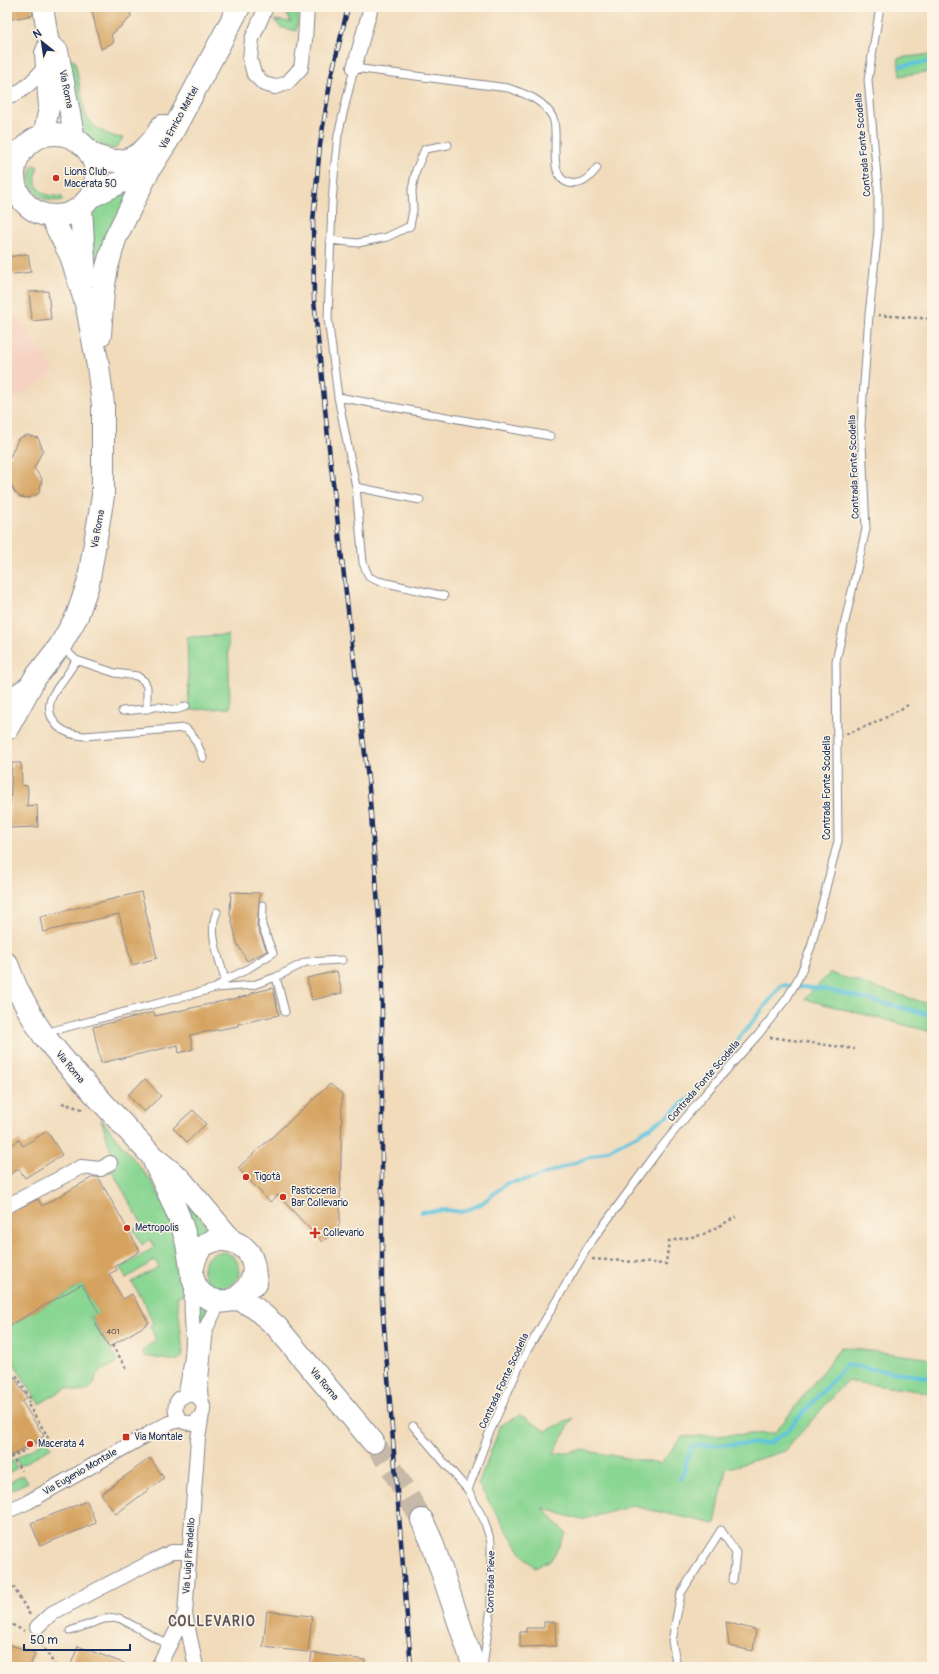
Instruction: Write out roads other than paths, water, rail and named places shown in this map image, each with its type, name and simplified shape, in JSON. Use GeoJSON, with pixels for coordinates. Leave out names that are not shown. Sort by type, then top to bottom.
{"type":"FeatureCollection","features":[{"type":"Feature","properties":{"kind":"main road","name":"Via Roma"},"geometry":{"type":"LineString","coordinates":[[43,7],[49,44],[45,53],[49,108],[43,136]]}},
{"type":"Feature","properties":{"kind":"main road","name":"Via Enrico Mattei"},"geometry":{"type":"LineString","coordinates":[[91,154],[107,160],[117,161],[138,154],[150,145],[159,132],[226,7]]}},
{"type":"Feature","properties":{"kind":"main road","name":"Via Enrico Mattei"},"geometry":{"type":"LineString","coordinates":[[98,366],[103,291],[107,267],[115,239],[150,168],[168,140],[239,7]]}},
{"type":"Feature","properties":{"kind":"main road","name":"Via Roma"},"geometry":{"type":"LineString","coordinates":[[49,44],[58,51],[75,139]]}},
{"type":"Feature","properties":{"kind":"main road"},"geometry":{"type":"LineString","coordinates":[[91,154],[75,139],[59,134],[43,136],[15,148],[15,165],[11,180],[27,205],[35,211],[51,216],[67,214],[86,202],[150,168]]}},
{"type":"Feature","properties":{"kind":"main road","name":"Via Roma"},"geometry":{"type":"LineString","coordinates":[[87,307],[86,202],[93,191],[96,178],[95,165],[91,154]]}},
{"type":"Feature","properties":{"kind":"main road","name":"Via Roma"},"geometry":{"type":"LineString","coordinates":[[7,729],[35,678],[68,653],[77,616],[88,584],[103,496],[103,404],[98,366],[87,307],[71,256],[51,216]]}},
{"type":"Feature","properties":{"kind":"main road","name":"Via Roma"},"geometry":{"type":"LineString","coordinates":[[7,964],[16,987],[44,1036],[68,1065],[101,1103],[152,1156],[180,1179],[232,1241],[240,1245],[248,1253],[254,1269],[257,1288],[262,1302],[276,1326]]}},
{"type":"Feature","properties":{"kind":"main road","name":"Via Roma"},"geometry":{"type":"LineString","coordinates":[[152,1156],[181,1222],[193,1276],[198,1289],[204,1296],[214,1300],[230,1300],[255,1308],[276,1326],[373,1442]]}},
{"type":"Feature","properties":{"kind":"main road"},"geometry":{"type":"LineString","coordinates":[[193,1276],[195,1258],[202,1248],[215,1241],[232,1241]]}},
{"type":"Feature","properties":{"kind":"main road"},"geometry":{"type":"LineString","coordinates":[[230,1300],[247,1290],[253,1279],[254,1269]]}},
{"type":"Feature","properties":{"kind":"main road"},"geometry":{"type":"LineString","coordinates":[[422,1520],[432,1542],[474,1667]]}},
{"type":"Feature","properties":{"kind":"street"},"geometry":{"type":"LineString","coordinates":[[266,7],[252,39],[250,60],[254,74],[264,84],[275,87],[287,83],[301,68],[305,40],[307,7]]}},
{"type":"Feature","properties":{"kind":"street"},"geometry":{"type":"LineString","coordinates":[[354,68],[371,7]]}},
{"type":"Feature","properties":{"kind":"street"},"geometry":{"type":"LineString","coordinates":[[7,98],[16,95],[30,84],[46,66]]}},
{"type":"Feature","properties":{"kind":"street"},"geometry":{"type":"LineString","coordinates":[[7,697],[35,678]]}},
{"type":"Feature","properties":{"kind":"street"},"geometry":{"type":"LineString","coordinates":[[7,1206],[81,1167],[101,1168],[110,1163]]}},
{"type":"Feature","properties":{"kind":"street","name":"Via Eugenio Montale"},"geometry":{"type":"LineString","coordinates":[[152,1432],[180,1401],[191,1366],[193,1337],[190,1297],[193,1276]]}},
{"type":"Feature","properties":{"kind":"street"},"geometry":{"type":"LineString","coordinates":[[202,1414],[203,1405],[200,1390],[206,1328],[216,1308],[230,1300]]}},
{"type":"Feature","properties":{"kind":"street"},"geometry":{"type":"LineString","coordinates":[[198,1439],[184,1421],[176,1414],[180,1401],[195,1395],[201,1400]]}},
{"type":"Feature","properties":{"kind":"street","name":"Via Eugenio Montale"},"geometry":{"type":"LineString","coordinates":[[7,1511],[28,1502],[152,1432],[184,1421],[196,1421],[202,1414]]}},
{"type":"Feature","properties":{"kind":"street","name":"Via Luigi Pirandello"},"geometry":{"type":"LineString","coordinates":[[158,1667],[185,1614],[198,1439],[202,1414]]}},
{"type":"Feature","properties":{"kind":"street"},"geometry":{"type":"LineString","coordinates":[[31,1631],[52,1613],[153,1561],[172,1552],[189,1552]]}},
{"type":"Feature","properties":{"kind":"street"},"geometry":{"type":"LineString","coordinates":[[185,1614],[196,1667]]}},
{"type":"Feature","properties":{"kind":"lane","name":"Contrada Fonte Scodella"},"geometry":{"type":"LineString","coordinates":[[468,1490],[488,1436],[525,1354],[589,1245],[658,1151],[705,1094],[758,1035],[787,998],[800,974],[811,947],[838,841],[836,660],[866,529],[861,424],[869,315],[878,232],[878,187],[868,80],[880,7]]}},
{"type":"Feature","properties":{"kind":"lane"},"geometry":{"type":"LineString","coordinates":[[444,596],[378,581],[370,577],[364,563],[356,487],[338,397],[328,318],[330,240],[338,135],[354,68],[508,88],[530,95],[547,108],[554,120],[556,165],[559,177],[565,182],[573,184],[588,179],[598,168]]}},
{"type":"Feature","properties":{"kind":"lane"},"geometry":{"type":"LineString","coordinates":[[330,240],[358,243],[387,237],[410,226],[413,210],[412,190],[416,170],[425,149],[448,145]]}},
{"type":"Feature","properties":{"kind":"lane"},"geometry":{"type":"LineString","coordinates":[[338,397],[550,436]]}},
{"type":"Feature","properties":{"kind":"lane"},"geometry":{"type":"LineString","coordinates":[[356,487],[420,500]]}},
{"type":"Feature","properties":{"kind":"lane"},"geometry":{"type":"LineString","coordinates":[[147,709],[147,687],[144,681],[137,676],[115,673],[68,653],[49,709],[51,719],[56,725],[68,733],[84,736],[185,728],[191,733],[196,741],[203,758]]}},
{"type":"Feature","properties":{"kind":"lane"},"geometry":{"type":"LineString","coordinates":[[122,711],[147,709],[159,706],[173,710],[180,710],[186,706]]}},
{"type":"Feature","properties":{"kind":"lane"},"geometry":{"type":"LineString","coordinates":[[216,988],[225,980],[273,953],[262,926],[263,905]]}},
{"type":"Feature","properties":{"kind":"lane"},"geometry":{"type":"LineString","coordinates":[[217,912],[213,919],[212,932],[225,980]]}},
{"type":"Feature","properties":{"kind":"lane"},"geometry":{"type":"LineString","coordinates":[[44,1036],[59,1029],[216,988],[253,985],[276,977],[306,962],[342,960]]}},
{"type":"Feature","properties":{"kind":"lane"},"geometry":{"type":"LineString","coordinates":[[276,977],[285,1012]]}},
{"type":"Feature","properties":{"kind":"lane","name":"Contrada Pieve"},"geometry":{"type":"LineString","coordinates":[[413,1426],[468,1490],[484,1520],[491,1542],[491,1608],[483,1667]]}},
{"type":"Feature","properties":{"kind":"lane"},"geometry":{"type":"LineString","coordinates":[[677,1667],[672,1640],[681,1593],[721,1530],[736,1553],[733,1580]]}},
{"type":"Feature","properties":{"kind":"lane"},"geometry":{"type":"LineString","coordinates":[[70,1631],[104,1619],[119,1618],[169,1645]]}},
{"type":"Feature","properties":{"kind":"waterway"},"geometry":{"type":"LineString","coordinates":[[901,66],[932,61]]}},
{"type":"Feature","properties":{"kind":"waterway"},"geometry":{"type":"LineString","coordinates":[[421,1212],[447,1210],[462,1212],[481,1204],[507,1183],[532,1179],[608,1150],[639,1134],[672,1113],[698,1089],[782,985],[824,989],[932,1015]]}},
{"type":"Feature","properties":{"kind":"waterway"},"geometry":{"type":"LineString","coordinates":[[680,1479],[684,1471],[691,1446],[769,1443],[786,1432],[846,1365],[932,1378]]}},
{"type":"Feature","properties":{"kind":"tunnel"},"geometry":{"type":"LineString","coordinates":[[373,1442],[389,1464],[422,1520]]}},
{"type":"Feature","properties":{"kind":"railway"},"geometry":{"type":"LineString","coordinates":[[348,7],[331,77],[320,145],[313,222],[314,300],[330,457],[369,788],[382,958],[382,1302],[411,1667]]}},
{"type":"Feature","properties":{"kind":"place","name":"Lions Club Macerata 50"},"geometry":{"type":"Point","coordinates":[56,178]}},
{"type":"Feature","properties":{"kind":"place","name":"Tigotà"},"geometry":{"type":"Point","coordinates":[246,1177]}},
{"type":"Feature","properties":{"kind":"place","name":"Pasticceria Bar Collevario"},"geometry":{"type":"Point","coordinates":[283,1197]}},
{"type":"Feature","properties":{"kind":"place","name":"Metropolis"},"geometry":{"type":"Point","coordinates":[127,1228]}},
{"type":"Feature","properties":{"kind":"place","name":"Collevario"},"geometry":{"type":"Point","coordinates":[315,1233]}},
{"type":"Feature","properties":{"kind":"place","name":"Via Montale"},"geometry":{"type":"Point","coordinates":[126,1437]}},
{"type":"Feature","properties":{"kind":"place","name":"Macerata 4"},"geometry":{"type":"Point","coordinates":[30,1444]}},
{"type":"Feature","properties":{"kind":"district","name":"COLLEVARIO"},"geometry":{"type":"Point","coordinates":[212,1621]}}]}
